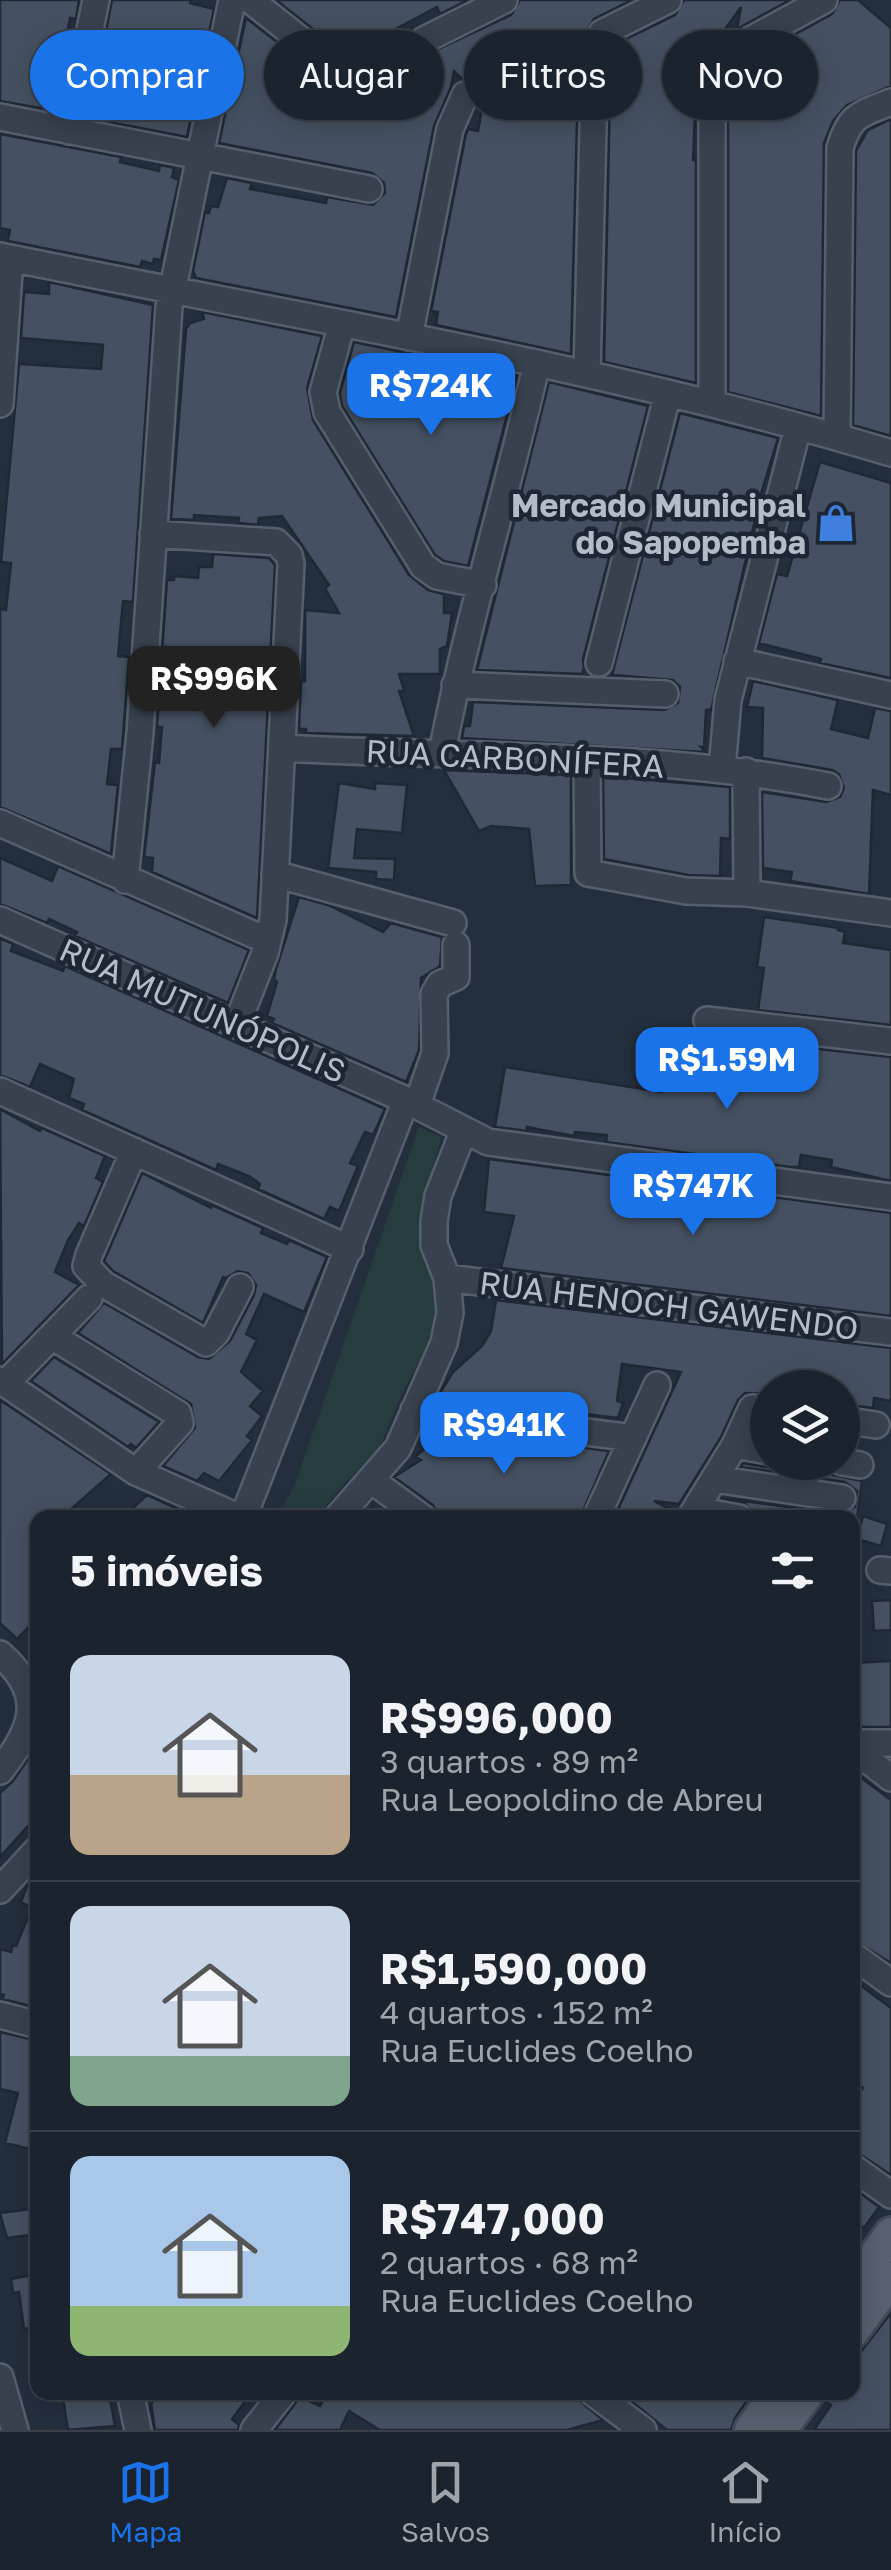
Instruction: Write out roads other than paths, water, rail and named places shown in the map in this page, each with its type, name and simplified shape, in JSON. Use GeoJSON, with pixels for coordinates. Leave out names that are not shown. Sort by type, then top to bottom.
{"type":"FeatureCollection","features":[{"type":"Feature","properties":{"kind":"main road"},"geometry":{"type":"LineString","coordinates":[[860,2277],[891,2234]]}},
{"type":"Feature","properties":{"kind":"main road"},"geometry":{"type":"LineString","coordinates":[[860,2321],[891,2279]]}},
{"type":"Feature","properties":{"kind":"main road"},"geometry":{"type":"LineString","coordinates":[[751,2430],[772,2400]]}},
{"type":"Feature","properties":{"kind":"main road"},"geometry":{"type":"LineString","coordinates":[[780,2430],[802,2400]]}},
{"type":"Feature","properties":{"kind":"street"},"geometry":{"type":"LineString","coordinates":[[70,130],[96,0]]}},
{"type":"Feature","properties":{"kind":"street"},"geometry":{"type":"LineString","coordinates":[[125,880],[140,733],[166,335],[232,0]]}},
{"type":"Feature","properties":{"kind":"street"},"geometry":{"type":"LineString","coordinates":[[250,0],[288,30]]}},
{"type":"Feature","properties":{"kind":"street"},"geometry":{"type":"LineString","coordinates":[[444,30],[504,0]]}},
{"type":"Feature","properties":{"kind":"street"},"geometry":{"type":"LineString","coordinates":[[586,374],[595,46],[602,33],[668,0]]}},
{"type":"Feature","properties":{"kind":"street"},"geometry":{"type":"LineString","coordinates":[[712,404],[712,71],[719,56],[824,0]]}},
{"type":"Feature","properties":{"kind":"street"},"geometry":{"type":"LineString","coordinates":[[409,338],[450,128],[464,100]]}},
{"type":"Feature","properties":{"kind":"street"},"geometry":{"type":"LineString","coordinates":[[836,437],[840,148],[846,127],[855,116],[891,102]]}},
{"type":"Feature","properties":{"kind":"street"},"geometry":{"type":"LineString","coordinates":[[0,116],[369,189]]}},
{"type":"Feature","properties":{"kind":"street"},"geometry":{"type":"LineString","coordinates":[[0,404],[5,257],[537,363],[712,404],[891,453]]}},
{"type":"Feature","properties":{"kind":"street"},"geometry":{"type":"LineString","coordinates":[[342,324],[324,392],[327,412],[423,566],[437,576],[483,586]]}},
{"type":"Feature","properties":{"kind":"street"},"geometry":{"type":"LineString","coordinates":[[442,753],[455,684],[537,363]]}},
{"type":"Feature","properties":{"kind":"street"},"geometry":{"type":"LineString","coordinates":[[599,663],[668,393]]}},
{"type":"Feature","properties":{"kind":"street"},"geometry":{"type":"LineString","coordinates":[[747,893],[728,700],[798,426]]}},
{"type":"Feature","properties":{"kind":"street"},"geometry":{"type":"LineString","coordinates":[[153,534],[276,542],[289,555],[284,748],[268,941],[237,1024]]}},
{"type":"Feature","properties":{"kind":"street"},"geometry":{"type":"LineString","coordinates":[[737,661],[891,695]]}},
{"type":"Feature","properties":{"kind":"street"},"geometry":{"type":"LineString","coordinates":[[455,684],[665,694]]}},
{"type":"Feature","properties":{"kind":"street","name":"RUA CARBONÍFERA"},"geometry":{"type":"LineString","coordinates":[[284,748],[734,770],[828,786]]}},
{"type":"Feature","properties":{"kind":"street"},"geometry":{"type":"LineString","coordinates":[[586,760],[588,873],[686,892],[747,893],[891,912]]}},
{"type":"Feature","properties":{"kind":"street"},"geometry":{"type":"LineString","coordinates":[[0,823],[268,941]]}},
{"type":"Feature","properties":{"kind":"street"},"geometry":{"type":"LineString","coordinates":[[245,1510],[411,1102],[435,1054],[434,994],[440,984],[456,977],[455,934],[275,874]]}},
{"type":"Feature","properties":{"kind":"street","name":"RUA MUTUNÓPOLIS"},"geometry":{"type":"LineString","coordinates":[[0,920],[411,1102],[488,1142],[891,1197]]}},
{"type":"Feature","properties":{"kind":"street"},"geometry":{"type":"LineString","coordinates":[[707,1020],[891,1041]]}},
{"type":"Feature","properties":{"kind":"street"},"geometry":{"type":"LineString","coordinates":[[0,1091],[350,1249]]}},
{"type":"Feature","properties":{"kind":"street"},"geometry":{"type":"LineString","coordinates":[[344,1510],[398,1448],[444,1343],[450,1313],[447,1278],[434,1245],[434,1222],[438,1196],[464,1132]]}},
{"type":"Feature","properties":{"kind":"street"},"geometry":{"type":"LineString","coordinates":[[134,1151],[88,1255],[86,1266],[92,1274],[102,1284],[206,1343],[216,1333],[240,1286]]}},
{"type":"Feature","properties":{"kind":"street","name":"RUA HENOCH GAWENDO"},"geometry":{"type":"LineString","coordinates":[[447,1278],[891,1332]]}},
{"type":"Feature","properties":{"kind":"street"},"geometry":{"type":"LineString","coordinates":[[89,1298],[2,1382],[136,1472],[224,1510]]}},
{"type":"Feature","properties":{"kind":"street"},"geometry":{"type":"LineString","coordinates":[[52,1336],[178,1414],[180,1422],[136,1472]]}},
{"type":"Feature","properties":{"kind":"street"},"geometry":{"type":"LineString","coordinates":[[600,1510],[657,1384]]}},
{"type":"Feature","properties":{"kind":"street"},"geometry":{"type":"LineString","coordinates":[[414,1410],[633,1438]]}},
{"type":"Feature","properties":{"kind":"street"},"geometry":{"type":"LineString","coordinates":[[695,1510],[750,1412]]}},
{"type":"Feature","properties":{"kind":"street"},"geometry":{"type":"LineString","coordinates":[[860,1423],[876,1425]]}},
{"type":"Feature","properties":{"kind":"street"},"geometry":{"type":"LineString","coordinates":[[734,1445],[750,1448]]}},
{"type":"Feature","properties":{"kind":"street"},"geometry":{"type":"LineString","coordinates":[[714,1479],[842,1498]]}},
{"type":"Feature","properties":{"kind":"street"},"geometry":{"type":"LineString","coordinates":[[371,1480],[412,1510]]}},
{"type":"Feature","properties":{"kind":"street"},"geometry":{"type":"LineString","coordinates":[[0,1654],[21,1679],[30,1701]]}},
{"type":"Feature","properties":{"kind":"street"},"geometry":{"type":"LineString","coordinates":[[0,1772],[30,1726]]}},
{"type":"Feature","properties":{"kind":"street"},"geometry":{"type":"LineString","coordinates":[[860,1745],[891,1743]]}},
{"type":"Feature","properties":{"kind":"street"},"geometry":{"type":"LineString","coordinates":[[860,1753],[891,1778]]}},
{"type":"Feature","properties":{"kind":"street"},"geometry":{"type":"LineString","coordinates":[[0,1890],[30,1858]]}},
{"type":"Feature","properties":{"kind":"street"},"geometry":{"type":"LineString","coordinates":[[860,1961],[891,1984]]}},
{"type":"Feature","properties":{"kind":"street"},"geometry":{"type":"LineString","coordinates":[[0,2015],[30,2023]]}},
{"type":"Feature","properties":{"kind":"street"},"geometry":{"type":"LineString","coordinates":[[860,2173],[891,2195]]}},
{"type":"Feature","properties":{"kind":"street"},"geometry":{"type":"LineString","coordinates":[[0,2378],[14,2430]]}},
{"type":"Feature","properties":{"kind":"street"},"geometry":{"type":"LineString","coordinates":[[132,2400],[138,2430]]}},
{"type":"Feature","properties":{"kind":"street"},"geometry":{"type":"LineString","coordinates":[[254,2430],[278,2400]]}},
{"type":"Feature","properties":{"kind":"street"},"geometry":{"type":"LineString","coordinates":[[603,2400],[643,2430]]}},
{"type":"Feature","properties":{"kind":"place","name":"Mercado Municipal do Sapopemba"},"geometry":{"type":"Point","coordinates":[836,523]}}]}
